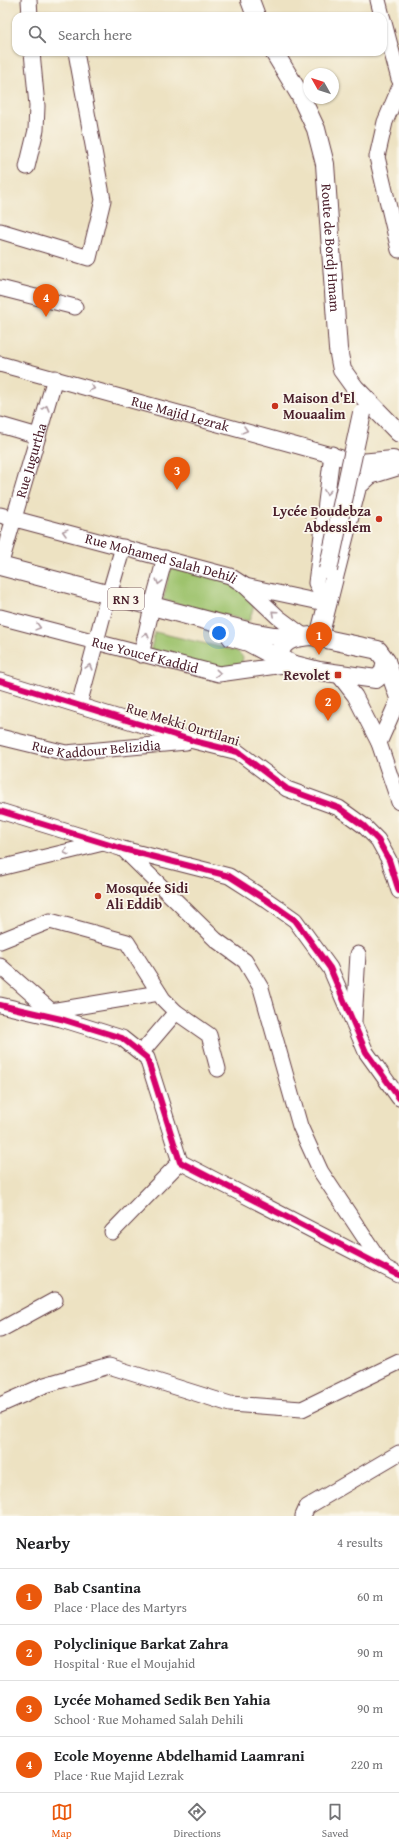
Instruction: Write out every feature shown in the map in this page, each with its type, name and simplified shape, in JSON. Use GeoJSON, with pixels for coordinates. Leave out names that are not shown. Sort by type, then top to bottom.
{"type":"FeatureCollection","features":[{"type":"Feature","properties":{"kind":"main road"},"geometry":{"type":"LineString","coordinates":[[250,0],[254,12]]}},
{"type":"Feature","properties":{"kind":"main road","name":"Route de Bordj Hmam"},"geometry":{"type":"LineString","coordinates":[[276,56],[300,95],[316,129],[325,164],[338,349],[342,370],[355,388],[399,433]]}},
{"type":"Feature","properties":{"kind":"main road"},"geometry":{"type":"LineString","coordinates":[[309,637],[318,590],[362,413],[355,388]]}},
{"type":"Feature","properties":{"kind":"main road"},"geometry":{"type":"LineString","coordinates":[[360,463],[399,460]]}},
{"type":"Feature","properties":{"kind":"main road"},"geometry":{"type":"LineString","coordinates":[[309,637],[357,487],[370,475],[399,466]]}},
{"type":"Feature","properties":{"kind":"main road","name":"RN 3"},"geometry":{"type":"LineString","coordinates":[[0,566],[151,611],[248,642],[289,664]]}},
{"type":"Feature","properties":{"kind":"main road","name":"RN 3"},"geometry":{"type":"LineString","coordinates":[[0,575],[107,599]]}},
{"type":"Feature","properties":{"kind":"main road","name":"RN 3"},"geometry":{"type":"LineString","coordinates":[[151,611],[251,632],[309,637]]}},
{"type":"Feature","properties":{"kind":"main road"},"geometry":{"type":"LineString","coordinates":[[388,658],[309,637],[290,640],[281,648],[282,658],[289,664],[338,674],[376,679],[398,692]]}},
{"type":"Feature","properties":{"kind":"main road"},"geometry":{"type":"LineString","coordinates":[[376,679],[383,673],[388,658]]}},
{"type":"Feature","properties":{"kind":"main road"},"geometry":{"type":"LineString","coordinates":[[388,658],[398,692]]}},
{"type":"Feature","properties":{"kind":"street"},"geometry":{"type":"LineString","coordinates":[[29,0],[30,12]]}},
{"type":"Feature","properties":{"kind":"street"},"geometry":{"type":"LineString","coordinates":[[378,0],[381,12]]}},
{"type":"Feature","properties":{"kind":"street"},"geometry":{"type":"LineString","coordinates":[[387,34],[399,79]]}},
{"type":"Feature","properties":{"kind":"street"},"geometry":{"type":"LineString","coordinates":[[27,167],[36,130],[32,56]]}},
{"type":"Feature","properties":{"kind":"street"},"geometry":{"type":"LineString","coordinates":[[0,231],[89,258],[102,200],[77,56]]}},
{"type":"Feature","properties":{"kind":"street"},"geometry":{"type":"LineString","coordinates":[[399,89],[385,122],[377,157],[399,250]]}},
{"type":"Feature","properties":{"kind":"street"},"geometry":{"type":"LineString","coordinates":[[0,288],[75,307]]}},
{"type":"Feature","properties":{"kind":"street","name":"Rue Majid Lezrak"},"geometry":{"type":"LineString","coordinates":[[0,364],[332,454],[360,463]]}},
{"type":"Feature","properties":{"kind":"street","name":"Rue Jugurtha"},"geometry":{"type":"LineString","coordinates":[[0,566],[7,517],[38,436],[55,378]]}},
{"type":"Feature","properties":{"kind":"street"},"geometry":{"type":"LineString","coordinates":[[0,425],[38,436]]}},
{"type":"Feature","properties":{"kind":"street"},"geometry":{"type":"LineString","coordinates":[[244,586],[318,590],[332,454]]}},
{"type":"Feature","properties":{"kind":"street","name":"Rue Mohamed Salah Dehili"},"geometry":{"type":"LineString","coordinates":[[7,517],[230,576],[244,586],[278,617],[309,637]]}},
{"type":"Feature","properties":{"kind":"street"},"geometry":{"type":"LineString","coordinates":[[79,705],[107,599],[123,547]]}},
{"type":"Feature","properties":{"kind":"street"},"geometry":{"type":"LineString","coordinates":[[141,655],[165,558]]}},
{"type":"Feature","properties":{"kind":"street","name":"Rue Youcef Kaddid"},"geometry":{"type":"LineString","coordinates":[[0,617],[141,655],[220,674],[289,664]]}},
{"type":"Feature","properties":{"kind":"street"},"geometry":{"type":"LineString","coordinates":[[338,674],[355,696],[379,743],[399,802]]}},
{"type":"Feature","properties":{"kind":"street","name":"Rue Mekki Ourtilani"},"geometry":{"type":"LineString","coordinates":[[0,681],[194,741],[238,752],[287,789],[339,808],[352,815],[378,840],[388,860],[399,891]]}},
{"type":"Feature","properties":{"kind":"street"},"geometry":{"type":"LineString","coordinates":[[379,743],[398,692]]}},
{"type":"Feature","properties":{"kind":"street","name":"Rue Kaddour Belizidia"},"geometry":{"type":"LineString","coordinates":[[0,737],[66,753],[194,741]]}},
{"type":"Feature","properties":{"kind":"street"},"geometry":{"type":"LineString","coordinates":[[0,811],[123,849],[229,876],[295,920],[330,968],[366,1052],[399,1097]]}},
{"type":"Feature","properties":{"kind":"street"},"geometry":{"type":"LineString","coordinates":[[0,868],[104,843]]}},
{"type":"Feature","properties":{"kind":"street"},"geometry":{"type":"LineString","coordinates":[[123,849],[216,940],[245,961],[261,988],[300,1126],[321,1172],[384,1268]]}},
{"type":"Feature","properties":{"kind":"street"},"geometry":{"type":"LineString","coordinates":[[0,941],[50,921],[127,942],[159,993],[176,1012],[209,1035],[218,1070]]}},
{"type":"Feature","properties":{"kind":"street"},"geometry":{"type":"LineString","coordinates":[[354,1027],[358,954]]}},
{"type":"Feature","properties":{"kind":"street"},"geometry":{"type":"LineString","coordinates":[[0,966],[56,1015]]}},
{"type":"Feature","properties":{"kind":"street"},"geometry":{"type":"LineString","coordinates":[[56,1015],[159,993]]}},
{"type":"Feature","properties":{"kind":"street"},"geometry":{"type":"LineString","coordinates":[[0,1019],[7,1006],[56,1015],[122,1038],[146,1058],[180,1162],[399,1275]]}},
{"type":"Feature","properties":{"kind":"street"},"geometry":{"type":"LineString","coordinates":[[141,1053],[176,1012]]}},
{"type":"Feature","properties":{"kind":"street"},"geometry":{"type":"LineString","coordinates":[[112,1232],[180,1162]]}},
{"type":"Feature","properties":{"kind":"street"},"geometry":{"type":"LineString","coordinates":[[0,1330],[55,1300]]}},
{"type":"Feature","properties":{"kind":"street"},"geometry":{"type":"LineString","coordinates":[[0,1405],[45,1384],[109,1366],[230,1404],[302,1409],[399,1362]]}},
{"type":"Feature","properties":{"kind":"street"},"geometry":{"type":"LineString","coordinates":[[303,1516],[307,1508],[399,1453]]}},
{"type":"Feature","properties":{"kind":"green space"},"geometry":{"type":"Polygon","coordinates":[[[172,563],[227,579],[255,603],[249,621],[163,600],[172,563]]]}},
{"type":"Feature","properties":{"kind":"green space"},"geometry":{"type":"Polygon","coordinates":[[[155,632],[237,651],[243,657],[241,668],[221,671],[150,653],[155,632]]]}},
{"type":"Feature","properties":{"kind":"cycle path"},"geometry":{"type":"LineString","coordinates":[[0,681],[194,741],[238,752],[287,789],[339,808],[364,826],[378,840],[389,860],[399,891]]}},
{"type":"Feature","properties":{"kind":"cycle path"},"geometry":{"type":"LineString","coordinates":[[0,811],[123,849],[229,876],[295,920],[330,968],[366,1052],[399,1098]]}},
{"type":"Feature","properties":{"kind":"cycle path"},"geometry":{"type":"LineString","coordinates":[[0,1005],[61,1019],[122,1038],[147,1058],[180,1162],[399,1275]]}},
{"type":"Feature","properties":{"kind":"place","name":"Ecole Moyenne Abdelhamid Laamrani"},"geometry":{"type":"Point","coordinates":[46,317]}},
{"type":"Feature","properties":{"kind":"place","name":"Maison d'El Mouaalim"},"geometry":{"type":"Point","coordinates":[275,406]}},
{"type":"Feature","properties":{"kind":"place","name":"Lycée Mohamed Sedik Ben Yahia"},"geometry":{"type":"Point","coordinates":[177,490]}},
{"type":"Feature","properties":{"kind":"place","name":"Lycée Boudebza Abdesslem"},"geometry":{"type":"Point","coordinates":[379,519]}},
{"type":"Feature","properties":{"kind":"place","name":"Bab Csantina"},"geometry":{"type":"Point","coordinates":[319,655]}},
{"type":"Feature","properties":{"kind":"place","name":"Revolet"},"geometry":{"type":"Point","coordinates":[338,675]}},
{"type":"Feature","properties":{"kind":"place","name":"Polyclinique Barkat Zahra"},"geometry":{"type":"Point","coordinates":[328,721]}},
{"type":"Feature","properties":{"kind":"place","name":"Mosquée Sidi Ali Eddib"},"geometry":{"type":"Point","coordinates":[98,896]}}]}
